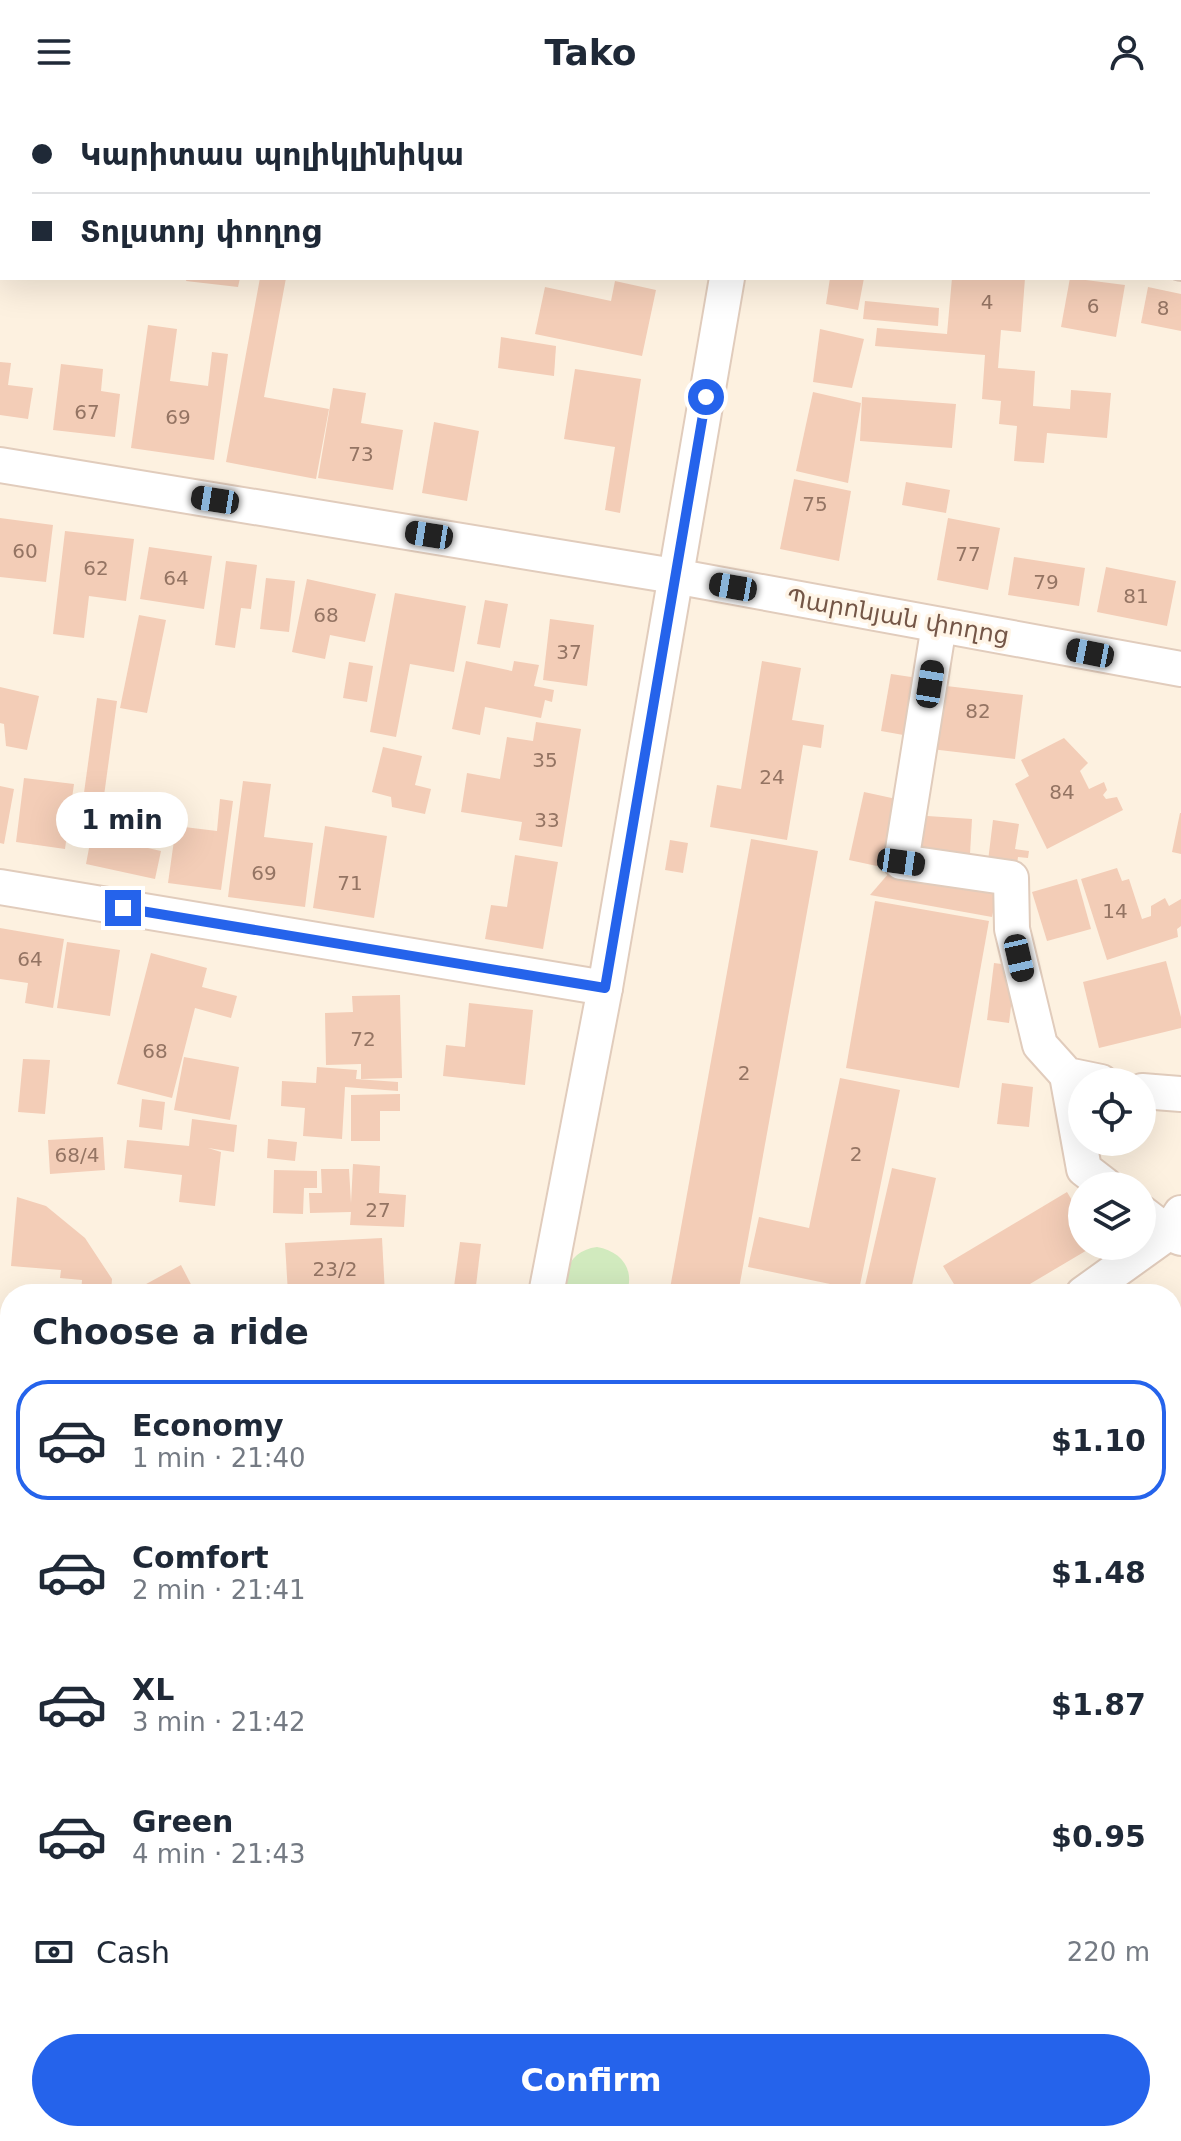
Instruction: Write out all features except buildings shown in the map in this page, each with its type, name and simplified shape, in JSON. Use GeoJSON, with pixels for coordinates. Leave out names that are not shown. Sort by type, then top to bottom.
{"type":"FeatureCollection","features":[{"type":"Feature","properties":{"kind":"street"},"geometry":{"type":"LineString","coordinates":[[548,1284],[605,988],[727,280]]}},
{"type":"Feature","properties":{"kind":"street","name":"Պարոնյան փողոց"},"geometry":{"type":"LineString","coordinates":[[0,465],[674,576],[1181,669]]}},
{"type":"Feature","properties":{"kind":"street"},"geometry":{"type":"LineString","coordinates":[[939,625],[901,862],[1011,878],[1012,929],[1040,1045],[1067,1075],[1084,1169],[1088,1172]]}},
{"type":"Feature","properties":{"kind":"street"},"geometry":{"type":"LineString","coordinates":[[1,889],[605,988]]}},
{"type":"Feature","properties":{"kind":"street"},"geometry":{"type":"LineString","coordinates":[[1156,1092],[1181,1094]]}},
{"type":"Feature","properties":{"kind":"street"},"geometry":{"type":"LineString","coordinates":[[1095,1284],[1168,1224]]}},
{"type":"Feature","properties":{"kind":"green space"},"geometry":{"type":"Polygon","coordinates":[[[588,1249],[606,1249],[619,1257],[628,1270],[629,1284],[566,1284],[570,1263],[588,1249]]]}},
{"type":"Feature","properties":{"kind":"route"},"geometry":{"type":"LineString","coordinates":[[123,908],[605,988],[706,397]]}}]}
